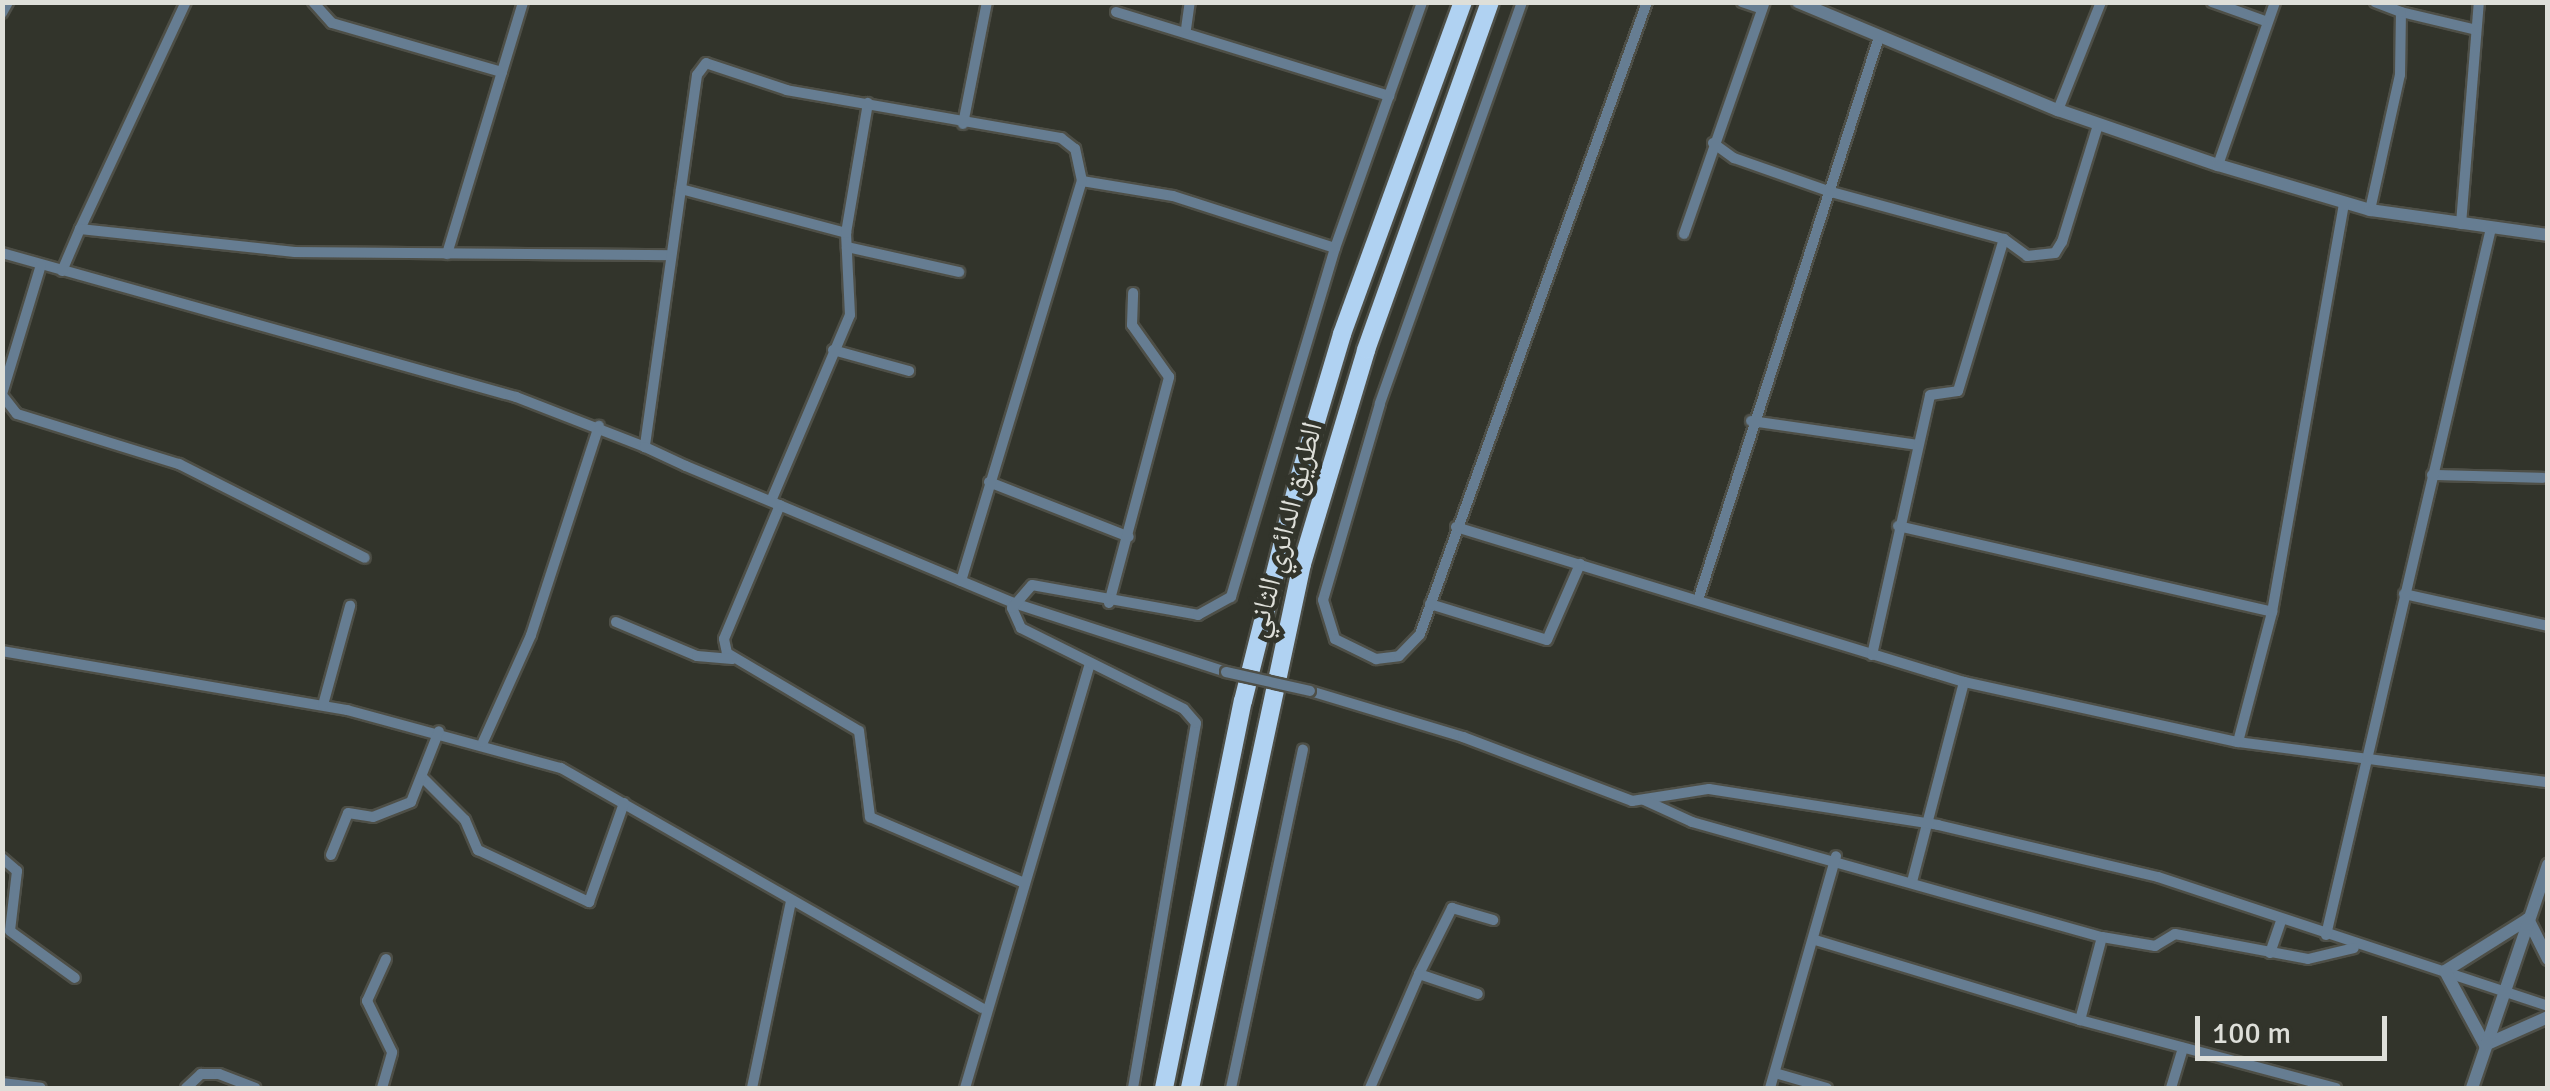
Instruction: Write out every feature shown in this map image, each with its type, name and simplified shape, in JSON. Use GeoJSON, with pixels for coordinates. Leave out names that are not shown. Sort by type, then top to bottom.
{"type":"FeatureCollection","features":[{"type":"Feature","properties":{"kind":"highway","name":"الطريق الدائري الثاني"},"geometry":{"type":"LineString","coordinates":[[1164,1088],[1243,700],[1298,482],[1358,288],[1463,2]]}},
{"type":"Feature","properties":{"kind":"highway","name":"الطريق الدائري الثاني"},"geometry":{"type":"LineString","coordinates":[[1190,1088],[1302,564],[1366,350],[1490,2]]}},
{"type":"Feature","properties":{"kind":"street"},"geometry":{"type":"LineString","coordinates":[[2,13],[8,2]]}},
{"type":"Feature","properties":{"kind":"street"},"geometry":{"type":"LineString","coordinates":[[62,271],[186,2]]}},
{"type":"Feature","properties":{"kind":"street"},"geometry":{"type":"LineString","coordinates":[[312,2],[332,23],[502,72]]}},
{"type":"Feature","properties":{"kind":"street"},"geometry":{"type":"LineString","coordinates":[[447,254],[524,2]]}},
{"type":"Feature","properties":{"kind":"street"},"geometry":{"type":"LineString","coordinates":[[963,124],[987,2]]}},
{"type":"Feature","properties":{"kind":"street"},"geometry":{"type":"LineString","coordinates":[[1186,30],[1190,2]]}},
{"type":"Feature","properties":{"kind":"street"},"geometry":{"type":"LineString","coordinates":[[1014,603],[1032,585],[1110,603],[1204,614],[1231,597],[1335,248],[1422,2]]}},
{"type":"Feature","properties":{"kind":"street"},"geometry":{"type":"LineString","coordinates":[[1522,2],[1380,404],[1322,615],[1340,644],[1384,659],[1412,647],[1430,604],[1648,2]]}},
{"type":"Feature","properties":{"kind":"street"},"geometry":{"type":"LineString","coordinates":[[1684,234],[1763,6],[1742,2]]}},
{"type":"Feature","properties":{"kind":"street"},"geometry":{"type":"LineString","coordinates":[[1798,2],[1878,40],[2058,110],[2218,165],[2370,210],[2548,236]]}},
{"type":"Feature","properties":{"kind":"street"},"geometry":{"type":"LineString","coordinates":[[2058,110],[2101,2]]}},
{"type":"Feature","properties":{"kind":"street"},"geometry":{"type":"LineString","coordinates":[[2212,2],[2268,22]]}},
{"type":"Feature","properties":{"kind":"street"},"geometry":{"type":"LineString","coordinates":[[2218,165],[2275,2]]}},
{"type":"Feature","properties":{"kind":"street"},"geometry":{"type":"LineString","coordinates":[[2375,2],[2400,12],[2473,29]]}},
{"type":"Feature","properties":{"kind":"street"},"geometry":{"type":"LineString","coordinates":[[2460,224],[2473,29],[2479,2]]}},
{"type":"Feature","properties":{"kind":"street"},"geometry":{"type":"LineString","coordinates":[[1116,12],[1186,30],[1389,96]]}},
{"type":"Feature","properties":{"kind":"street"},"geometry":{"type":"LineString","coordinates":[[2370,210],[2400,75],[2400,12]]}},
{"type":"Feature","properties":{"kind":"street"},"geometry":{"type":"LineString","coordinates":[[1700,597],[1751,420],[1878,40]]}},
{"type":"Feature","properties":{"kind":"street"},"geometry":{"type":"LineString","coordinates":[[645,446],[697,75],[706,64],[963,124],[1061,138],[1075,149],[1082,181],[961,581]]}},
{"type":"Feature","properties":{"kind":"street"},"geometry":{"type":"LineString","coordinates":[[733,659],[724,639],[850,315],[846,233],[868,103]]}},
{"type":"Feature","properties":{"kind":"street"},"geometry":{"type":"LineString","coordinates":[[1713,143],[1734,158],[1830,192],[2004,239],[2027,256],[2055,252],[2098,124]]}},
{"type":"Feature","properties":{"kind":"street"},"geometry":{"type":"LineString","coordinates":[[1082,181],[1173,196],[1335,248]]}},
{"type":"Feature","properties":{"kind":"street"},"geometry":{"type":"LineString","coordinates":[[682,189],[846,233]]}},
{"type":"Feature","properties":{"kind":"street"},"geometry":{"type":"LineString","coordinates":[[2238,742],[2272,612],[2344,204]]}},
{"type":"Feature","properties":{"kind":"street"},"geometry":{"type":"LineString","coordinates":[[2326,936],[2371,760],[2404,594],[2491,228]]}},
{"type":"Feature","properties":{"kind":"street"},"geometry":{"type":"LineString","coordinates":[[80,230],[166,244],[447,254],[671,256]]}},
{"type":"Feature","properties":{"kind":"street"},"geometry":{"type":"LineString","coordinates":[[1872,654],[1930,395],[1960,387],[2004,239]]}},
{"type":"Feature","properties":{"kind":"street"},"geometry":{"type":"LineString","coordinates":[[847,247],[959,272]]}},
{"type":"Feature","properties":{"kind":"street"},"geometry":{"type":"LineString","coordinates":[[2,253],[599,426],[1014,603],[1226,672],[1310,692],[1644,800],[1692,822],[1836,856],[2102,937],[2155,946],[2176,934],[2308,959],[2355,948]]}},
{"type":"Feature","properties":{"kind":"street"},"geometry":{"type":"LineString","coordinates":[[40,265],[2,394],[17,414],[179,464],[366,558]]}},
{"type":"Feature","properties":{"kind":"street"},"geometry":{"type":"LineString","coordinates":[[1110,603],[1169,377],[1132,324],[1134,293]]}},
{"type":"Feature","properties":{"kind":"street"},"geometry":{"type":"LineString","coordinates":[[834,350],[909,371]]}},
{"type":"Feature","properties":{"kind":"street"},"geometry":{"type":"LineString","coordinates":[[1751,420],[1918,446]]}},
{"type":"Feature","properties":{"kind":"street"},"geometry":{"type":"LineString","coordinates":[[483,742],[531,635],[599,426]]}},
{"type":"Feature","properties":{"kind":"street"},"geometry":{"type":"LineString","coordinates":[[2432,475],[2544,478]]}},
{"type":"Feature","properties":{"kind":"street"},"geometry":{"type":"LineString","coordinates":[[989,482],[1129,537]]}},
{"type":"Feature","properties":{"kind":"street"},"geometry":{"type":"LineString","coordinates":[[1898,526],[2272,612]]}},
{"type":"Feature","properties":{"kind":"street"},"geometry":{"type":"LineString","coordinates":[[1456,527],[1700,597],[1964,682],[2238,742],[2548,782]]}},
{"type":"Feature","properties":{"kind":"street"},"geometry":{"type":"LineString","coordinates":[[1430,604],[1547,640],[1557,632],[1580,564]]}},
{"type":"Feature","properties":{"kind":"street"},"geometry":{"type":"LineString","coordinates":[[2404,594],[2548,626]]}},
{"type":"Feature","properties":{"kind":"street"},"geometry":{"type":"LineString","coordinates":[[1014,603],[1017,626],[1188,712],[1198,733],[1133,1088]]}},
{"type":"Feature","properties":{"kind":"street"},"geometry":{"type":"LineString","coordinates":[[323,706],[350,606]]}},
{"type":"Feature","properties":{"kind":"street"},"geometry":{"type":"LineString","coordinates":[[616,622],[698,656],[733,659],[858,731],[870,817],[1022,882]]}},
{"type":"Feature","properties":{"kind":"street"},"geometry":{"type":"LineString","coordinates":[[2,651],[323,706],[483,742],[561,768],[982,1008]]}},
{"type":"Feature","properties":{"kind":"street"},"geometry":{"type":"LineString","coordinates":[[965,1088],[982,1008],[1090,663]]}},
{"type":"Feature","properties":{"kind":"street"},"geometry":{"type":"LineString","coordinates":[[1912,882],[1964,682]]}},
{"type":"Feature","properties":{"kind":"street"},"geometry":{"type":"LineString","coordinates":[[331,855],[345,815],[405,809],[423,778],[439,732]]}},
{"type":"Feature","properties":{"kind":"street"},"geometry":{"type":"LineString","coordinates":[[1231,1088],[1303,750]]}},
{"type":"Feature","properties":{"kind":"street"},"geometry":{"type":"LineString","coordinates":[[423,778],[466,820],[478,850],[588,902],[624,803]]}},
{"type":"Feature","properties":{"kind":"street"},"geometry":{"type":"LineString","coordinates":[[1644,800],[1693,787],[1924,824],[2158,877],[2355,948],[2445,971],[2548,1006]]}},
{"type":"Feature","properties":{"kind":"street"},"geometry":{"type":"LineString","coordinates":[[1770,1088],[1836,856]]}},
{"type":"Feature","properties":{"kind":"street"},"geometry":{"type":"LineString","coordinates":[[2,858],[17,871],[10,932],[75,978]]}},
{"type":"Feature","properties":{"kind":"street"},"geometry":{"type":"LineString","coordinates":[[2472,1088],[2548,865]]}},
{"type":"Feature","properties":{"kind":"street"},"geometry":{"type":"LineString","coordinates":[[752,1088],[791,900]]}},
{"type":"Feature","properties":{"kind":"street"},"geometry":{"type":"LineString","coordinates":[[1370,1088],[1452,908],[1492,920]]}},
{"type":"Feature","properties":{"kind":"street"},"geometry":{"type":"LineString","coordinates":[[2528,919],[2548,959]]}},
{"type":"Feature","properties":{"kind":"street"},"geometry":{"type":"LineString","coordinates":[[2445,971],[2528,919]]}},
{"type":"Feature","properties":{"kind":"street"},"geometry":{"type":"LineString","coordinates":[[2270,953],[2281,920]]}},
{"type":"Feature","properties":{"kind":"street"},"geometry":{"type":"LineString","coordinates":[[2080,1020],[2102,937]]}},
{"type":"Feature","properties":{"kind":"street"},"geometry":{"type":"LineString","coordinates":[[1815,940],[2080,1020],[2336,1088]]}},
{"type":"Feature","properties":{"kind":"street"},"geometry":{"type":"LineString","coordinates":[[382,1088],[392,1052],[367,1001],[386,959]]}},
{"type":"Feature","properties":{"kind":"street"},"geometry":{"type":"LineString","coordinates":[[2445,971],[2484,1045]]}},
{"type":"Feature","properties":{"kind":"street"},"geometry":{"type":"LineString","coordinates":[[1419,974],[1478,994]]}},
{"type":"Feature","properties":{"kind":"street"},"geometry":{"type":"LineString","coordinates":[[2484,1045],[2548,1017]]}},
{"type":"Feature","properties":{"kind":"street"},"geometry":{"type":"LineString","coordinates":[[2171,1088],[2183,1048]]}},
{"type":"Feature","properties":{"kind":"street"},"geometry":{"type":"LineString","coordinates":[[1775,1073],[1827,1088]]}},
{"type":"Feature","properties":{"kind":"street"},"geometry":{"type":"LineString","coordinates":[[186,1088],[201,1074],[218,1074],[254,1088]]}},
{"type":"Feature","properties":{"kind":"street"},"geometry":{"type":"LineString","coordinates":[[2,1083],[41,1088]]}}]}
